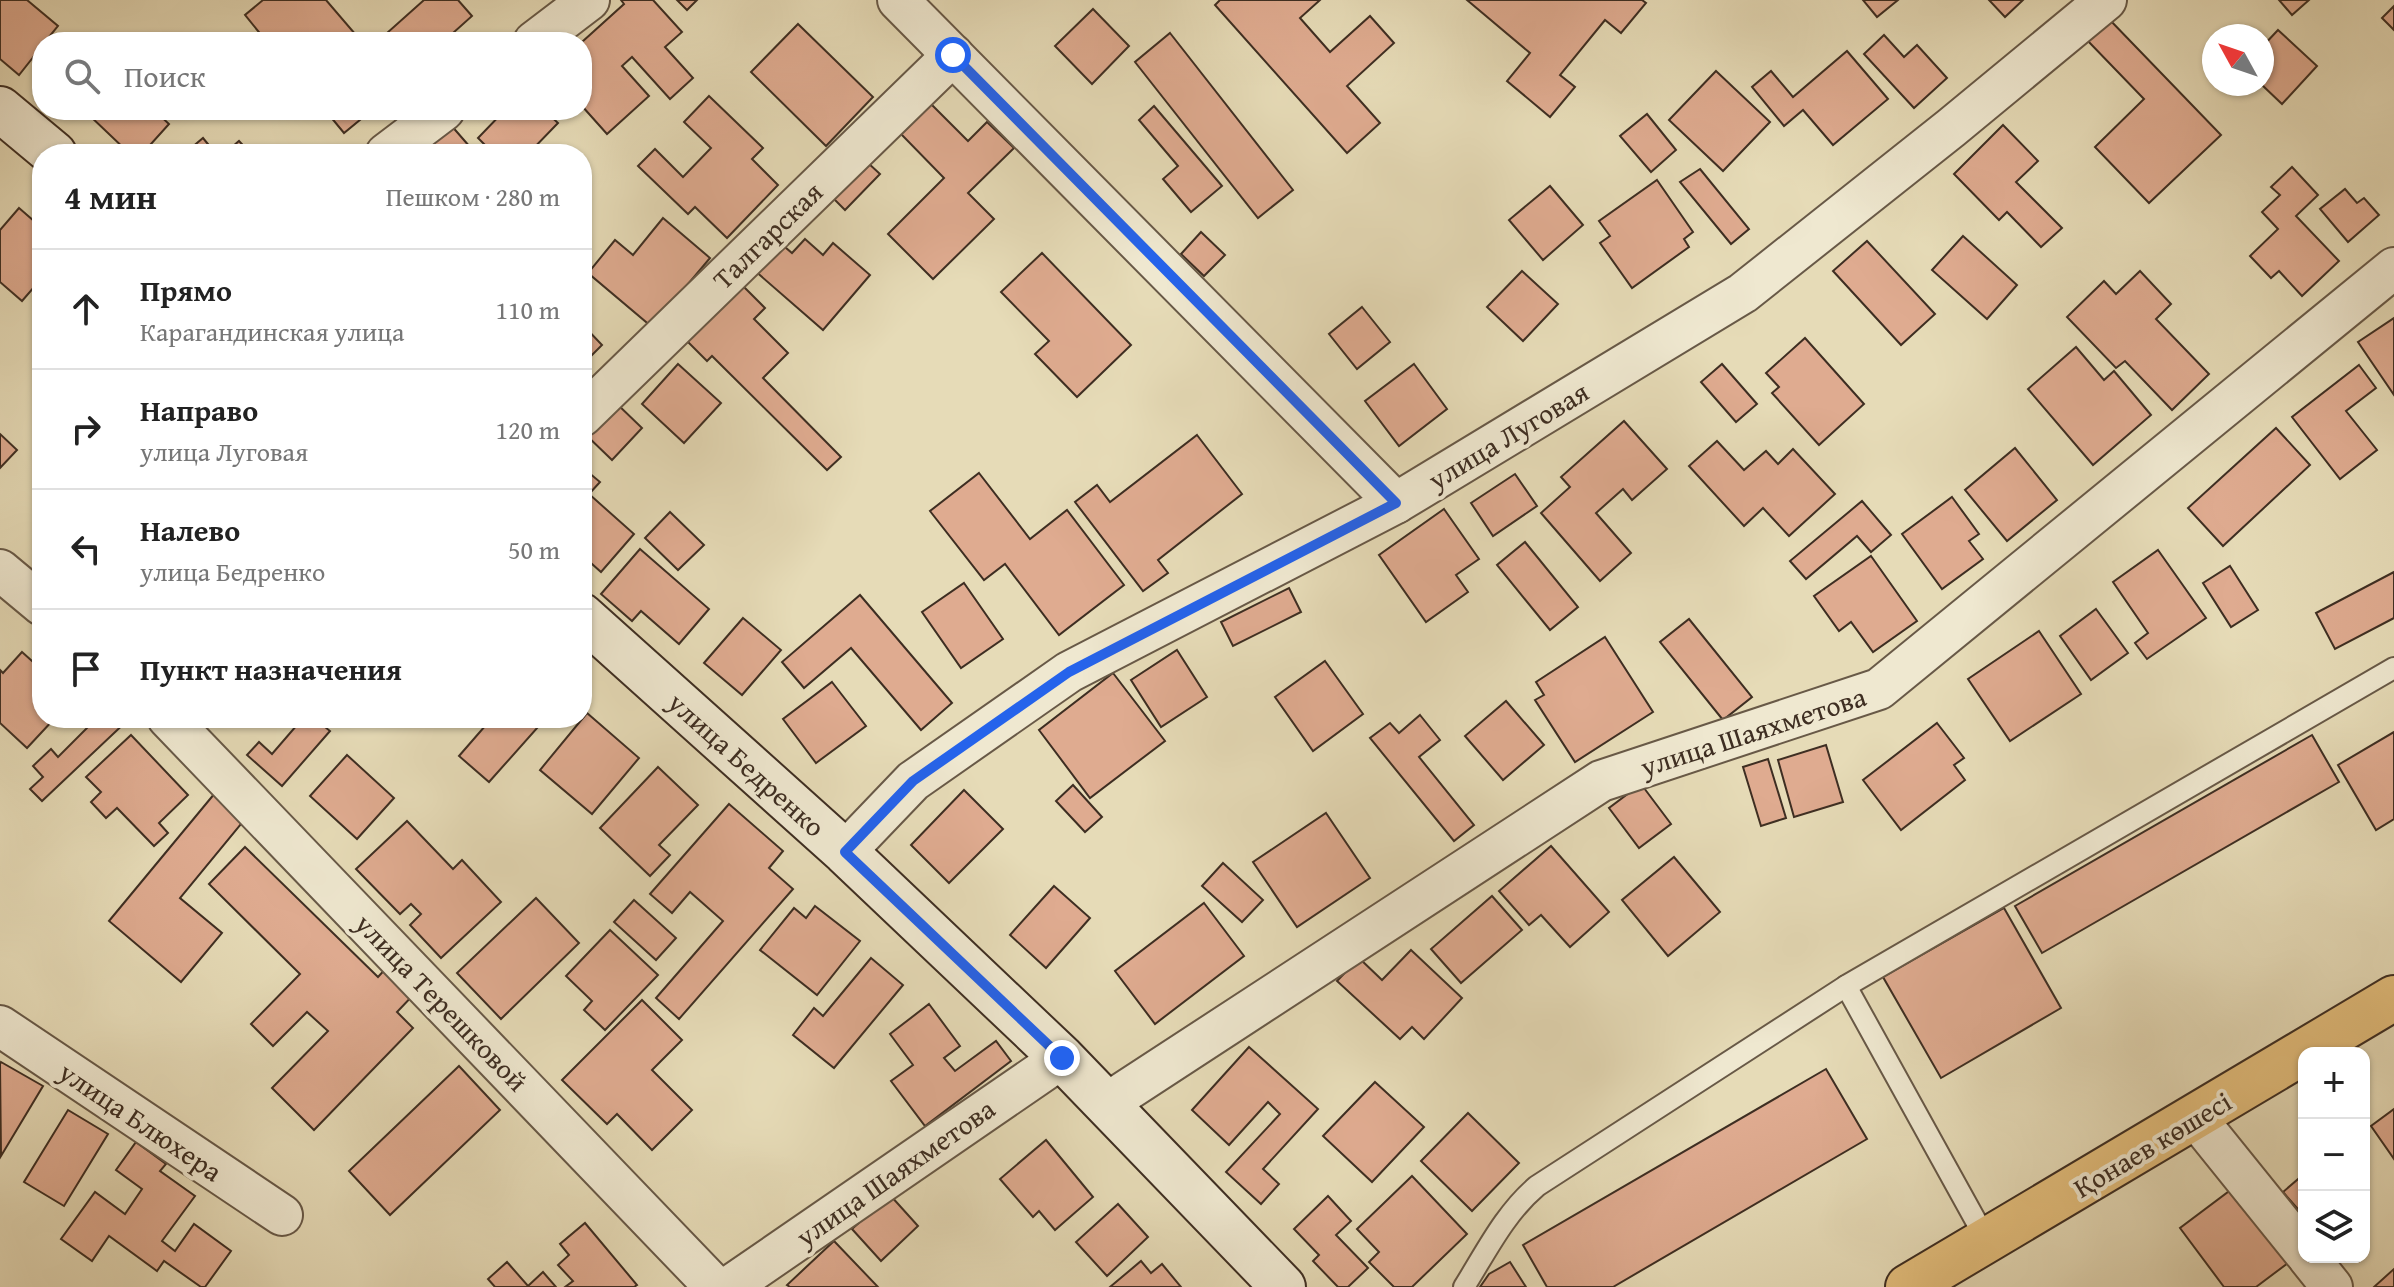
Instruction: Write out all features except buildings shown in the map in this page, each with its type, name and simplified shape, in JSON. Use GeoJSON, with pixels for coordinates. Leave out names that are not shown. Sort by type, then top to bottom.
{"type":"FeatureCollection","features":[{"type":"Feature","properties":{"kind":"main road","name":"Қонаев көшесі"},"geometry":{"type":"LineString","coordinates":[[1908,1287],[2394,998]]}},
{"type":"Feature","properties":{"kind":"street"},"geometry":{"type":"LineString","coordinates":[[547,32],[589,0]]}},
{"type":"Feature","properties":{"kind":"street"},"geometry":{"type":"LineString","coordinates":[[898,0],[1396,503]]}},
{"type":"Feature","properties":{"kind":"street","name":"улица Луговая"},"geometry":{"type":"LineString","coordinates":[[845,852],[913,781],[1069,672],[1396,503],[1743,293],[2106,0]]}},
{"type":"Feature","properties":{"kind":"street","name":"Талгарская"},"geometry":{"type":"LineString","coordinates":[[592,406],[953,55]]}},
{"type":"Feature","properties":{"kind":"street"},"geometry":{"type":"LineString","coordinates":[[0,109],[42,144]]}},
{"type":"Feature","properties":{"kind":"street"},"geometry":{"type":"LineString","coordinates":[[399,144],[431,120]]}},
{"type":"Feature","properties":{"kind":"street","name":"улица Шаяхметова"},"geometry":{"type":"LineString","coordinates":[[1106,1104],[1601,781],[1879,689],[2394,268]]}},
{"type":"Feature","properties":{"kind":"street"},"geometry":{"type":"LineString","coordinates":[[0,570],[32,597]]}},
{"type":"Feature","properties":{"kind":"street","name":"улица Бедренко"},"geometry":{"type":"LineString","coordinates":[[592,625],[845,852],[1062,1058],[1283,1287]]}},
{"type":"Feature","properties":{"kind":"street","name":"улица Терешковой"},"geometry":{"type":"LineString","coordinates":[[178,728],[715,1287]]}},
{"type":"Feature","properties":{"kind":"street","name":"улица Блюхера"},"geometry":{"type":"LineString","coordinates":[[0,1026],[282,1215]]}},
{"type":"Feature","properties":{"kind":"street","name":"улица Шаяхметова"},"geometry":{"type":"LineString","coordinates":[[729,1287],[1062,1058]]}},
{"type":"Feature","properties":{"kind":"street"},"geometry":{"type":"LineString","coordinates":[[2196,1118],[2298,1245]]}},
{"type":"Feature","properties":{"kind":"street"},"geometry":{"type":"LineString","coordinates":[[2313,1263],[2332,1287]]}},
{"type":"Feature","properties":{"kind":"lane"},"geometry":{"type":"LineString","coordinates":[[1464,1287],[1508,1216],[1537,1186],[1846,986],[2394,668]]}},
{"type":"Feature","properties":{"kind":"lane"},"geometry":{"type":"LineString","coordinates":[[1846,986],[1987,1241]]}},
{"type":"Feature","properties":{"kind":"route"},"geometry":{"type":"LineString","coordinates":[[953,55],[1396,503],[1069,672],[913,781],[845,852],[1062,1058]]}}]}
